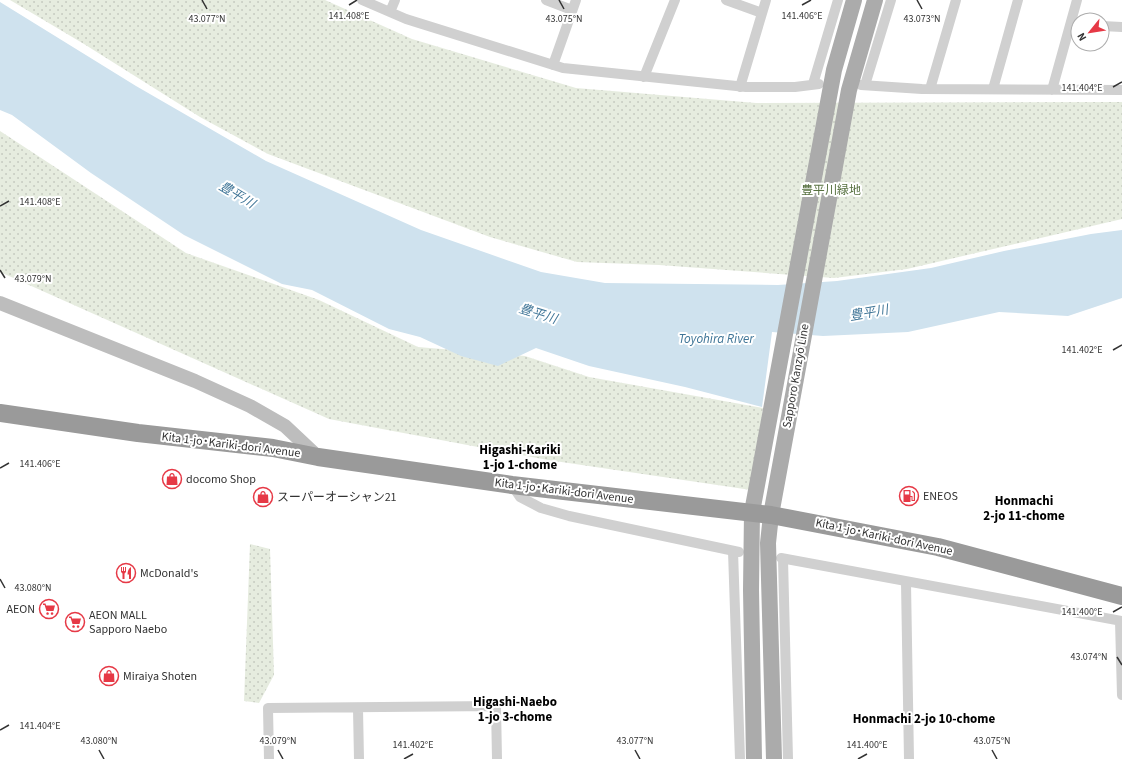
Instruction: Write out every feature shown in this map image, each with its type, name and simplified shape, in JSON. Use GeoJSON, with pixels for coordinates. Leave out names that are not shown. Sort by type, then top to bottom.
{"type":"FeatureCollection","features":[{"type":"Feature","properties":{"kind":"highway","name":"Kita 1-jo･Kariki-dori Avenue"},"geometry":{"type":"LineString","coordinates":[[0,413],[138,433],[273,448],[318,457],[512,485],[771,515],[938,547],[1122,596]]}},
{"type":"Feature","properties":{"kind":"main road","name":"Sapporo Kanzyō Line"},"geometry":{"type":"LineString","coordinates":[[754,759],[751,590],[752,512],[761,473],[822,127],[834,70],[854,0]]}},
{"type":"Feature","properties":{"kind":"main road","name":"Sapporo Kanzyō Line"},"geometry":{"type":"LineString","coordinates":[[774,759],[768,543],[771,515],[841,128],[853,70],[876,0]]}},
{"type":"Feature","properties":{"kind":"street"},"geometry":{"type":"LineString","coordinates":[[362,0],[406,19],[563,68],[740,87],[795,87],[816,84],[838,0]]}},
{"type":"Feature","properties":{"kind":"street"},"geometry":{"type":"LineString","coordinates":[[390,12],[395,0]]}},
{"type":"Feature","properties":{"kind":"street"},"geometry":{"type":"LineString","coordinates":[[546,0],[572,10]]}},
{"type":"Feature","properties":{"kind":"street"},"geometry":{"type":"LineString","coordinates":[[553,65],[576,0]]}},
{"type":"Feature","properties":{"kind":"street"},"geometry":{"type":"LineString","coordinates":[[644,77],[675,0]]}},
{"type":"Feature","properties":{"kind":"street"},"geometry":{"type":"LineString","coordinates":[[726,0],[762,13]]}},
{"type":"Feature","properties":{"kind":"street"},"geometry":{"type":"LineString","coordinates":[[740,87],[766,0]]}},
{"type":"Feature","properties":{"kind":"street"},"geometry":{"type":"LineString","coordinates":[[891,0],[863,85],[930,89],[1122,90]]}},
{"type":"Feature","properties":{"kind":"street"},"geometry":{"type":"LineString","coordinates":[[930,89],[956,0]]}},
{"type":"Feature","properties":{"kind":"street"},"geometry":{"type":"LineString","coordinates":[[993,89],[1018,0]]}},
{"type":"Feature","properties":{"kind":"street"},"geometry":{"type":"LineString","coordinates":[[1076,12],[1077,0]]}},
{"type":"Feature","properties":{"kind":"street"},"geometry":{"type":"LineString","coordinates":[[1110,26],[1122,27]]}},
{"type":"Feature","properties":{"kind":"street"},"geometry":{"type":"LineString","coordinates":[[1052,90],[1070,37]]}},
{"type":"Feature","properties":{"kind":"street"},"geometry":{"type":"LineString","coordinates":[[0,303],[195,381],[250,406],[285,426],[318,457]]}},
{"type":"Feature","properties":{"kind":"street"},"geometry":{"type":"LineString","coordinates":[[512,485],[520,497],[541,508],[569,516],[736,552],[740,759]]}},
{"type":"Feature","properties":{"kind":"street"},"geometry":{"type":"LineString","coordinates":[[788,759],[782,559],[906,583],[1121,621],[1122,695]]}},
{"type":"Feature","properties":{"kind":"street"},"geometry":{"type":"LineString","coordinates":[[906,583],[909,759]]}},
{"type":"Feature","properties":{"kind":"street"},"geometry":{"type":"LineString","coordinates":[[269,759],[268,708],[496,706],[498,759]]}},
{"type":"Feature","properties":{"kind":"street"},"geometry":{"type":"LineString","coordinates":[[358,708],[359,759]]}},
{"type":"Feature","properties":{"kind":"green space","name":"豊平川緑地"},"geometry":{"type":"Polygon","coordinates":[[[10,0],[325,0],[412,39],[576,88],[756,103],[1122,102],[1122,219],[907,269],[834,278],[659,265],[577,262],[490,237],[268,154],[200,117],[84,44],[10,0]]]}},
{"type":"Feature","properties":{"kind":"green space"},"geometry":{"type":"Polygon","coordinates":[[[0,131],[186,253],[319,300],[418,347],[525,356],[589,377],[763,408],[751,490],[548,460],[329,419],[0,272],[0,131]]]}},
{"type":"Feature","properties":{"kind":"green space"},"geometry":{"type":"Polygon","coordinates":[[[250,544],[270,549],[274,675],[259,703],[244,701],[250,544]]]}},
{"type":"Feature","properties":{"kind":"water","name":"Toyohira River"},"geometry":{"type":"Polygon","coordinates":[[[0,2],[136,86],[266,161],[421,230],[541,272],[605,283],[778,285],[837,281],[931,268],[1004,251],[1091,234],[1122,230],[1122,298],[1068,316],[999,312],[908,332],[823,336],[772,332],[762,407],[685,387],[589,366],[536,348],[498,366],[461,356],[420,337],[389,329],[312,290],[282,284],[184,235],[91,173],[12,115],[0,110],[0,2]]]}},
{"type":"Feature","properties":{"kind":"place","name":"docomo Shop"},"geometry":{"type":"Point","coordinates":[172,479]}},
{"type":"Feature","properties":{"kind":"place","name":"ENEOS"},"geometry":{"type":"Point","coordinates":[909,496]}},
{"type":"Feature","properties":{"kind":"place","name":"スーパーオーシャン21"},"geometry":{"type":"Point","coordinates":[263,497]}},
{"type":"Feature","properties":{"kind":"place","name":"McDonald's"},"geometry":{"type":"Point","coordinates":[126,573]}},
{"type":"Feature","properties":{"kind":"place","name":"AEON"},"geometry":{"type":"Point","coordinates":[49,609]}},
{"type":"Feature","properties":{"kind":"place","name":"AEON MALL Sapporo Naebo"},"geometry":{"type":"Point","coordinates":[75,622]}},
{"type":"Feature","properties":{"kind":"place","name":"Miraiya Shoten"},"geometry":{"type":"Point","coordinates":[109,676]}},
{"type":"Feature","properties":{"kind":"district","name":"Higashi-Kariki 1-jo 1-chome"},"geometry":{"type":"Point","coordinates":[520,458]}},
{"type":"Feature","properties":{"kind":"district","name":"Honmachi 2-jo 11-chome"},"geometry":{"type":"Point","coordinates":[1024,508]}},
{"type":"Feature","properties":{"kind":"district","name":"Higashi-Naebo 1-jo 3-chome"},"geometry":{"type":"Point","coordinates":[515,710]}},
{"type":"Feature","properties":{"kind":"district","name":"Honmachi 2-jo 10-chome"},"geometry":{"type":"Point","coordinates":[924,719]}},
{"type":"Feature","properties":{"kind":"water label","name":"豊平川"},"geometry":{"type":"Point","coordinates":[237,195]}},
{"type":"Feature","properties":{"kind":"water label","name":"豊平川"},"geometry":{"type":"Point","coordinates":[869,313]}},
{"type":"Feature","properties":{"kind":"water label","name":"豊平川"},"geometry":{"type":"Point","coordinates":[538,314]}}]}
